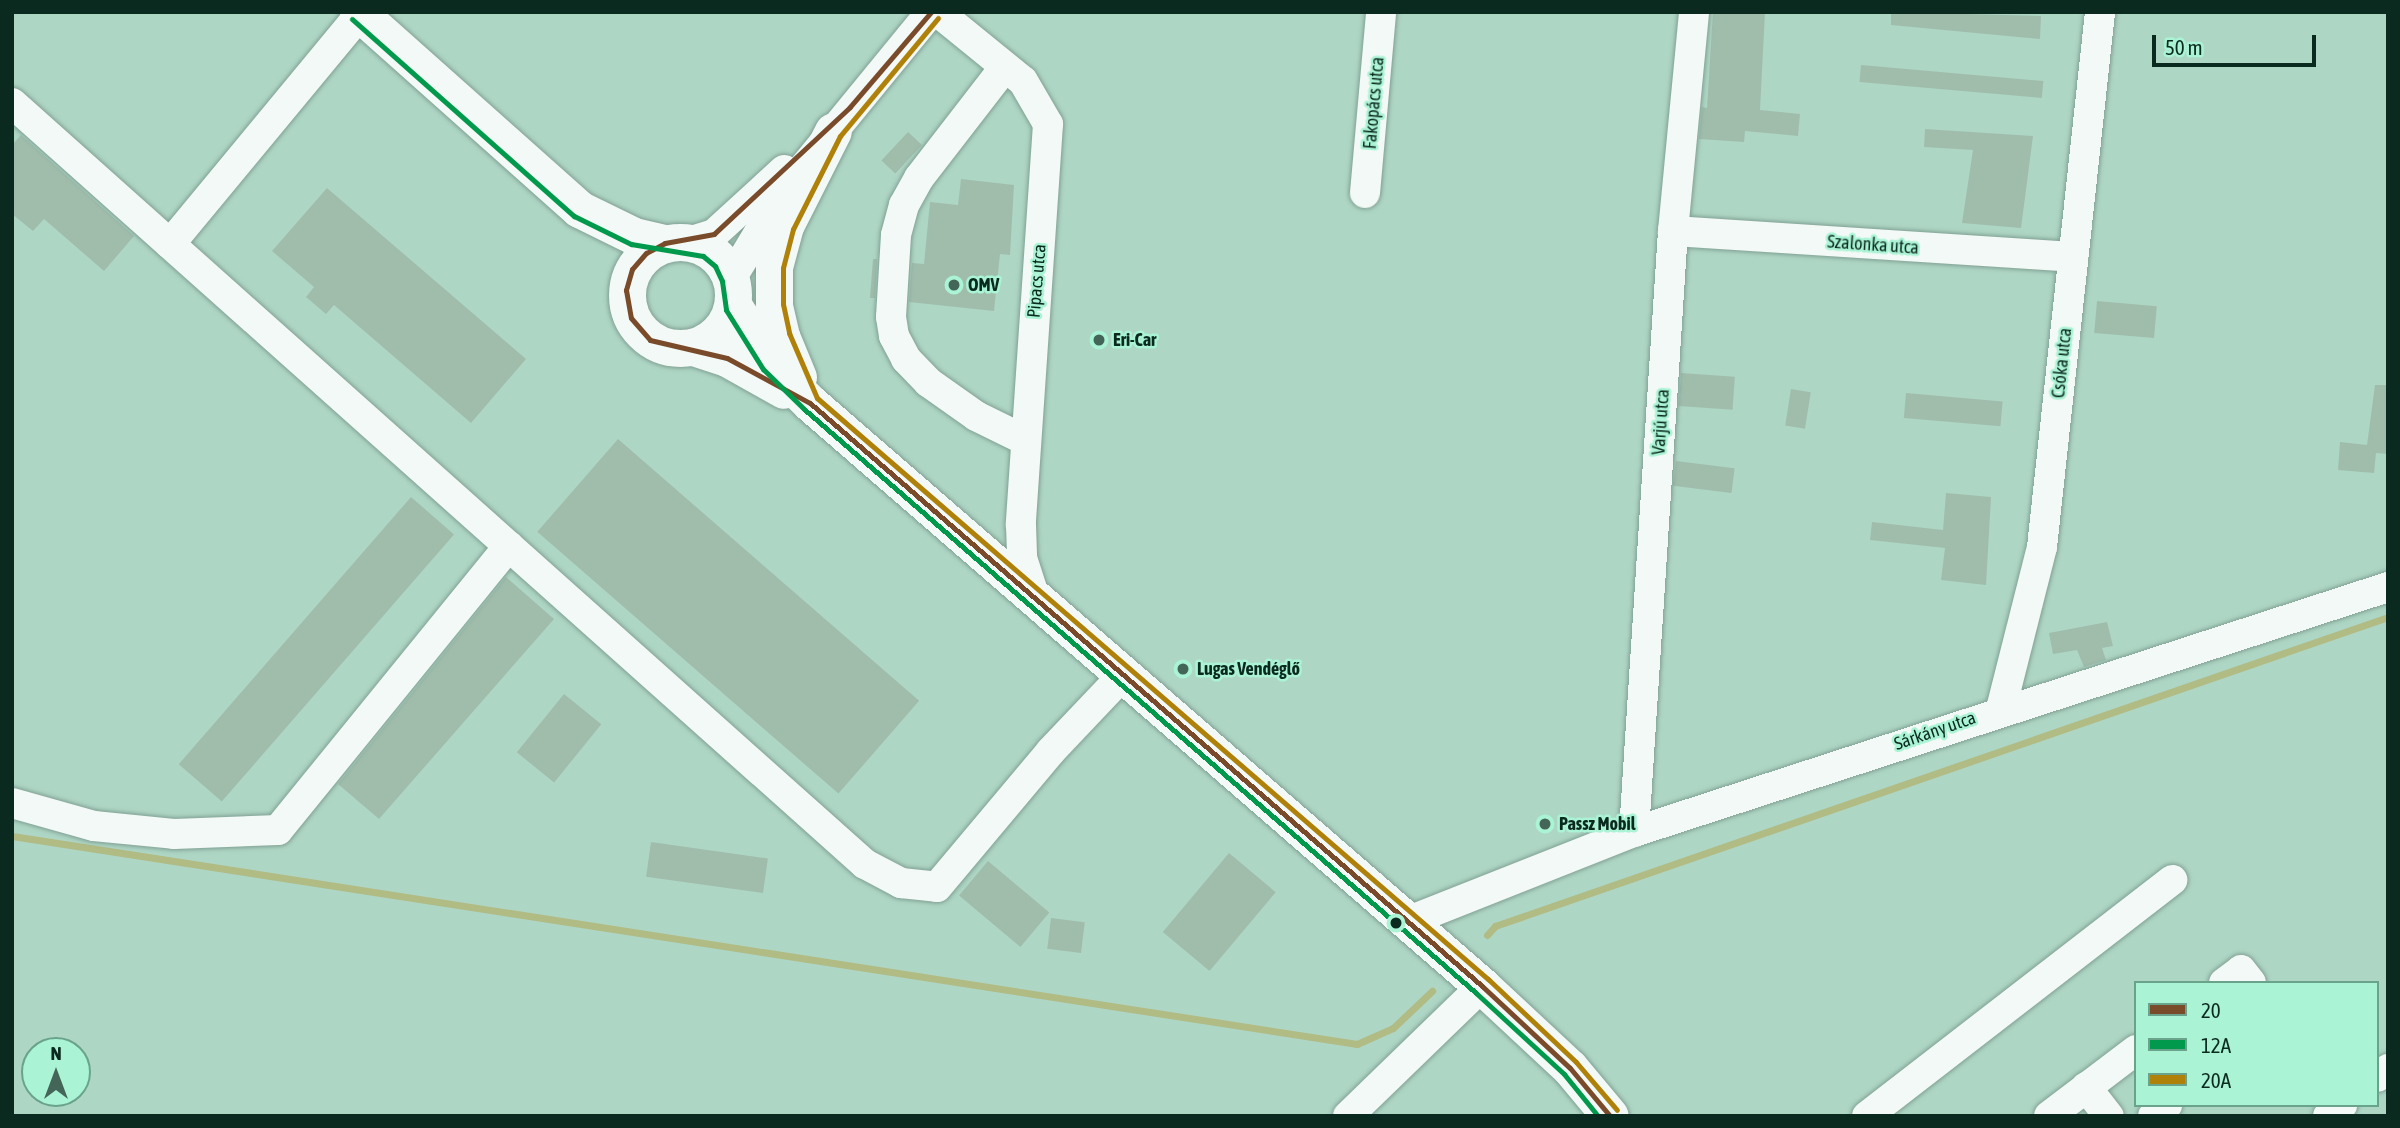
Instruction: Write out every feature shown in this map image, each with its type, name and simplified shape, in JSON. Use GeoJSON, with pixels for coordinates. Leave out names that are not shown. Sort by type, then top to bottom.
{"type":"FeatureCollection","features":[{"type":"Feature","properties":{"kind":"main road"},"geometry":{"type":"LineString","coordinates":[[361,13],[579,209],[616,264],[626,290],[626,304],[639,331],[664,346],[693,347],[727,358],[810,403]]}},
{"type":"Feature","properties":{"kind":"main road"},"geometry":{"type":"LineString","coordinates":[[810,403],[780,336],[774,305],[774,267],[785,226],[841,119]]}},
{"type":"Feature","properties":{"kind":"main road"},"geometry":{"type":"LineString","coordinates":[[579,209],[634,236],[676,242],[714,254],[770,364],[810,403],[1034,594],[1482,986],[1570,1068],[1610,1116]]}},
{"type":"Feature","properties":{"kind":"main road"},"geometry":{"type":"LineString","coordinates":[[626,290],[639,261],[676,242]]}},
{"type":"Feature","properties":{"kind":"main road"},"geometry":{"type":"LineString","coordinates":[[693,347],[719,330],[732,292]]}},
{"type":"Feature","properties":{"kind":"street"},"geometry":{"type":"LineString","coordinates":[[732,292],[782,194],[931,12]]}},
{"type":"Feature","properties":{"kind":"street","name":"Pipacs utca"},"geometry":{"type":"LineString","coordinates":[[938,12],[1023,81],[1048,124],[1025,440],[1022,558],[1034,594]]}},
{"type":"Feature","properties":{"kind":"street","name":"Fakopács utca"},"geometry":{"type":"LineString","coordinates":[[1365,193],[1381,12]]}},
{"type":"Feature","properties":{"kind":"street","name":"Varjú utca"},"geometry":{"type":"LineString","coordinates":[[1634,832],[1673,232],[1694,12]]}},
{"type":"Feature","properties":{"kind":"street","name":"Csóka utca"},"geometry":{"type":"LineString","coordinates":[[2001,709],[2042,547],[2100,12]]}},
{"type":"Feature","properties":{"kind":"street"},"geometry":{"type":"LineString","coordinates":[[170,244],[361,13]]}},
{"type":"Feature","properties":{"kind":"street"},"geometry":{"type":"LineString","coordinates":[[1004,68],[919,178],[904,205],[896,235],[891,317],[894,336],[906,359],[928,382],[976,416],[1025,440]]}},
{"type":"Feature","properties":{"kind":"street"},"geometry":{"type":"LineString","coordinates":[[12,103],[864,864],[901,883],[937,887],[1051,751],[1125,673]]}},
{"type":"Feature","properties":{"kind":"street"},"geometry":{"type":"LineString","coordinates":[[676,242],[714,234],[841,119]]}},
{"type":"Feature","properties":{"kind":"street","name":"Szalonka utca"},"geometry":{"type":"LineString","coordinates":[[1673,232],[2073,257]]}},
{"type":"Feature","properties":{"kind":"street"},"geometry":{"type":"LineString","coordinates":[[12,803],[93,826],[174,834],[278,830],[509,546]]}},
{"type":"Feature","properties":{"kind":"street","name":"Sárkány utca"},"geometry":{"type":"LineString","coordinates":[[1409,921],[1634,832],[2001,709],[2388,586]]}},
{"type":"Feature","properties":{"kind":"street"},"geometry":{"type":"LineString","coordinates":[[1867,1116],[2172,880]]}},
{"type":"Feature","properties":{"kind":"street"},"geometry":{"type":"LineString","coordinates":[[2227,981],[2241,970],[2249,981]]}},
{"type":"Feature","properties":{"kind":"street"},"geometry":{"type":"LineString","coordinates":[[1348,1116],[1482,986]]}},
{"type":"Feature","properties":{"kind":"street"},"geometry":{"type":"LineString","coordinates":[[2049,1116],[2134,1051]]}},
{"type":"Feature","properties":{"kind":"street"},"geometry":{"type":"LineString","coordinates":[[2086,1087],[2109,1116]]}},
{"type":"Feature","properties":{"kind":"building"},"geometry":{"type":"Polygon","coordinates":[[[1713,12],[1765,12],[1760,110],[1800,114],[1798,136],[1745,131],[1744,142],[1699,139],[1702,107],[1707,108],[1713,12]]]}},
{"type":"Feature","properties":{"kind":"building"},"geometry":{"type":"Polygon","coordinates":[[[1891,12],[2041,16],[2040,39],[1891,25],[1891,12]]]}},
{"type":"Feature","properties":{"kind":"building"},"geometry":{"type":"Polygon","coordinates":[[[1861,65],[2043,81],[2042,98],[1860,82],[1861,65]]]}},
{"type":"Feature","properties":{"kind":"building"},"geometry":{"type":"Polygon","coordinates":[[[1925,129],[2033,136],[2021,228],[1962,223],[1973,150],[1924,147],[1925,129]]]}},
{"type":"Feature","properties":{"kind":"building"},"geometry":{"type":"Polygon","coordinates":[[[908,132],[922,145],[895,173],[881,161],[908,132]]]}},
{"type":"Feature","properties":{"kind":"building"},"geometry":{"type":"Polygon","coordinates":[[[21,135],[134,236],[104,271],[44,219],[33,231],[12,214],[12,145],[21,135]]]}},
{"type":"Feature","properties":{"kind":"building"},"geometry":{"type":"Polygon","coordinates":[[[961,179],[1014,185],[1010,255],[1000,254],[994,311],[909,302],[912,263],[924,264],[930,202],[958,205],[961,179]]]}},
{"type":"Feature","properties":{"kind":"building"},"geometry":{"type":"Polygon","coordinates":[[[327,188],[526,359],[471,423],[334,305],[326,314],[306,297],[314,287],[272,251],[327,188]]]}},
{"type":"Feature","properties":{"kind":"building"},"geometry":{"type":"Polygon","coordinates":[[[873,259],[877,259],[875,298],[870,298],[873,259]]]}},
{"type":"Feature","properties":{"kind":"building"},"geometry":{"type":"Polygon","coordinates":[[[2097,301],[2157,306],[2154,338],[2094,333],[2097,301]]]}},
{"type":"Feature","properties":{"kind":"building"},"geometry":{"type":"Polygon","coordinates":[[[1681,373],[1735,377],[1733,410],[1679,406],[1681,373]]]}},
{"type":"Feature","properties":{"kind":"building"},"geometry":{"type":"Polygon","coordinates":[[[2375,385],[2388,385],[2388,454],[2376,453],[2374,473],[2338,470],[2340,442],[2367,445],[2375,385]]]}},
{"type":"Feature","properties":{"kind":"building"},"geometry":{"type":"Polygon","coordinates":[[[1791,389],[1811,392],[1805,429],[1785,426],[1791,389]]]}},
{"type":"Feature","properties":{"kind":"building"},"geometry":{"type":"Polygon","coordinates":[[[1906,393],[2003,401],[2000,426],[1904,418],[1906,393]]]}},
{"type":"Feature","properties":{"kind":"building"},"geometry":{"type":"Polygon","coordinates":[[[618,439],[919,701],[838,794],[537,532],[618,439]]]}},
{"type":"Feature","properties":{"kind":"building"},"geometry":{"type":"Polygon","coordinates":[[[1676,461],[1735,468],[1732,493],[1673,486],[1676,461]]]}},
{"type":"Feature","properties":{"kind":"building"},"geometry":{"type":"Polygon","coordinates":[[[1946,493],[1991,497],[1986,585],[1941,580],[1945,548],[1870,540],[1872,522],[1943,530],[1946,493]]]}},
{"type":"Feature","properties":{"kind":"building"},"geometry":{"type":"Polygon","coordinates":[[[411,497],[454,534],[222,802],[179,764],[411,497]]]}},
{"type":"Feature","properties":{"kind":"building"},"geometry":{"type":"Polygon","coordinates":[[[506,577],[554,619],[379,819],[338,784],[506,577]]]}},
{"type":"Feature","properties":{"kind":"building"},"geometry":{"type":"Polygon","coordinates":[[[2107,622],[2113,646],[2102,648],[2106,660],[2084,667],[2077,650],[2053,654],[2049,633],[2107,622]]]}},
{"type":"Feature","properties":{"kind":"building"},"geometry":{"type":"Polygon","coordinates":[[[564,694],[601,724],[554,782],[517,752],[564,694]]]}},
{"type":"Feature","properties":{"kind":"building"},"geometry":{"type":"Polygon","coordinates":[[[651,842],[768,858],[763,893],[646,877],[651,842]]]}},
{"type":"Feature","properties":{"kind":"building"},"geometry":{"type":"Polygon","coordinates":[[[1229,853],[1276,892],[1210,971],[1163,932],[1229,853]]]}},
{"type":"Feature","properties":{"kind":"building"},"geometry":{"type":"Polygon","coordinates":[[[988,861],[1049,912],[1020,947],[959,895],[988,861]]]}},
{"type":"Feature","properties":{"kind":"building"},"geometry":{"type":"Polygon","coordinates":[[[1051,918],[1085,922],[1081,953],[1047,949],[1051,918]]]}},
{"type":"Feature","properties":{"kind":"waterway"},"geometry":{"type":"LineString","coordinates":[[1487,935],[1495,926],[2388,617]]}},
{"type":"Feature","properties":{"kind":"waterway"},"geometry":{"type":"LineString","coordinates":[[12,836],[1357,1044],[1393,1028],[1432,991]]}},
{"type":"Feature","properties":{"kind":"transit line","name":"20"},"geometry":{"type":"LineString","coordinates":[[931,12],[850,107],[714,234],[665,243],[646,253],[632,269],[626,290],[631,318],[650,340],[727,358],[810,403],[1482,986],[1570,1068],[1610,1116]]}},
{"type":"Feature","properties":{"kind":"transit line","name":"20A"},"geometry":{"type":"LineString","coordinates":[[938,18],[840,136],[793,229],[783,268],[783,304],[789,333],[817,398],[1488,979],[1576,1062],[1617,1110]]}},
{"type":"Feature","properties":{"kind":"transit line","name":"12A"},"geometry":{"type":"LineString","coordinates":[[352,19],[574,216],[631,244],[703,256],[715,266],[722,281],[726,310],[763,369],[804,409],[1476,993],[1564,1074],[1598,1116]]}},
{"type":"Feature","properties":{"kind":"place","name":"OMV"},"geometry":{"type":"Point","coordinates":[954,285]}},
{"type":"Feature","properties":{"kind":"place","name":"Eri-Car"},"geometry":{"type":"Point","coordinates":[1099,340]}},
{"type":"Feature","properties":{"kind":"place","name":"Lugas Vendéglő"},"geometry":{"type":"Point","coordinates":[1183,669]}},
{"type":"Feature","properties":{"kind":"place","name":"Passz Mobil"},"geometry":{"type":"Point","coordinates":[1545,824]}}]}
